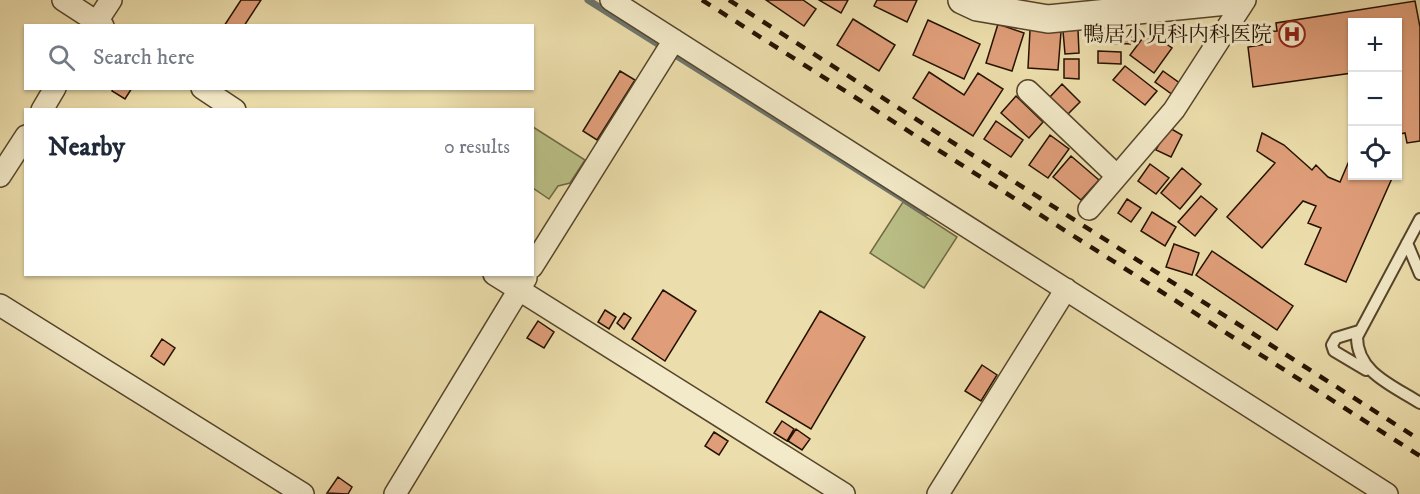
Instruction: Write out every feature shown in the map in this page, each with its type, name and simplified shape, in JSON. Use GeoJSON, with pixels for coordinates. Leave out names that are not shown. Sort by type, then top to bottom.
{"type":"FeatureCollection","features":[{"type":"Feature","properties":{"kind":"street"},"geometry":{"type":"LineString","coordinates":[[63,0],[98,24],[111,0]]}},
{"type":"Feature","properties":{"kind":"street"},"geometry":{"type":"LineString","coordinates":[[611,0],[670,47],[1063,295],[1387,494]]}},
{"type":"Feature","properties":{"kind":"street"},"geometry":{"type":"LineString","coordinates":[[962,0],[976,7],[1048,19],[1233,0]]}},
{"type":"Feature","properties":{"kind":"street"},"geometry":{"type":"LineString","coordinates":[[1089,210],[1174,110],[1233,0]]}},
{"type":"Feature","properties":{"kind":"street"},"geometry":{"type":"LineString","coordinates":[[534,264],[670,47]]}},
{"type":"Feature","properties":{"kind":"street"},"geometry":{"type":"LineString","coordinates":[[43,108],[54,90]]}},
{"type":"Feature","properties":{"kind":"street"},"geometry":{"type":"LineString","coordinates":[[205,90],[232,108]]}},
{"type":"Feature","properties":{"kind":"street"},"geometry":{"type":"LineString","coordinates":[[1028,91],[1117,176]]}},
{"type":"Feature","properties":{"kind":"street"},"geometry":{"type":"LineString","coordinates":[[0,176],[24,139]]}},
{"type":"Feature","properties":{"kind":"street"},"geometry":{"type":"LineString","coordinates":[[501,276],[523,282],[844,494]]}},
{"type":"Feature","properties":{"kind":"street"},"geometry":{"type":"LineString","coordinates":[[395,494],[523,282]]}},
{"type":"Feature","properties":{"kind":"street"},"geometry":{"type":"LineString","coordinates":[[938,494],[1063,295]]}},
{"type":"Feature","properties":{"kind":"street"},"geometry":{"type":"LineString","coordinates":[[0,305],[303,494]]}},
{"type":"Feature","properties":{"kind":"lane"},"geometry":{"type":"LineString","coordinates":[[1377,376],[1367,368],[1359,354],[1359,331],[1413,240],[1420,219]]}},
{"type":"Feature","properties":{"kind":"lane"},"geometry":{"type":"LineString","coordinates":[[1413,240],[1420,274]]}},
{"type":"Feature","properties":{"kind":"lane"},"geometry":{"type":"LineString","coordinates":[[1359,331],[1336,338],[1332,345],[1334,351],[1420,403]]}},
{"type":"Feature","properties":{"kind":"green space"},"geometry":{"type":"Polygon","coordinates":[[[534,128],[585,160],[570,183],[558,186],[549,199],[534,189],[534,128]]]}},
{"type":"Feature","properties":{"kind":"green space"},"geometry":{"type":"Polygon","coordinates":[[[903,202],[957,237],[924,288],[870,253],[903,202]]]}},
{"type":"Feature","properties":{"kind":"building"},"geometry":{"type":"Polygon","coordinates":[[[241,0],[261,0],[245,24],[225,24],[241,0]]]}},
{"type":"Feature","properties":{"kind":"building"},"geometry":{"type":"Polygon","coordinates":[[[766,0],[803,0],[816,9],[804,26],[766,0]]]}},
{"type":"Feature","properties":{"kind":"building"},"geometry":{"type":"Polygon","coordinates":[[[819,0],[848,0],[841,13],[819,0]]]}},
{"type":"Feature","properties":{"kind":"building"},"geometry":{"type":"Polygon","coordinates":[[[877,0],[917,0],[907,22],[874,6],[877,0]]]}},
{"type":"Feature","properties":{"kind":"building"},"geometry":{"type":"Polygon","coordinates":[[[1415,1],[1420,27],[1420,141],[1407,143],[1405,133],[1402,134],[1402,18],[1348,18],[1348,74],[1253,87],[1248,47],[1266,44],[1265,32],[1277,31],[1276,23],[1415,1]]]}},
{"type":"Feature","properties":{"kind":"building"},"geometry":{"type":"Polygon","coordinates":[[[853,19],[895,45],[879,71],[837,45],[853,19]]]}},
{"type":"Feature","properties":{"kind":"building"},"geometry":{"type":"Polygon","coordinates":[[[928,20],[980,44],[964,79],[913,55],[928,20]]]}},
{"type":"Feature","properties":{"kind":"building"},"geometry":{"type":"Polygon","coordinates":[[[998,24],[1024,33],[1012,71],[986,63],[998,24]]]}},
{"type":"Feature","properties":{"kind":"building"},"geometry":{"type":"Polygon","coordinates":[[[1030,30],[1061,32],[1058,70],[1028,68],[1030,30]]]}},
{"type":"Feature","properties":{"kind":"building"},"geometry":{"type":"Polygon","coordinates":[[[1078,30],[1079,53],[1065,54],[1063,31],[1078,30]]]}},
{"type":"Feature","properties":{"kind":"building"},"geometry":{"type":"Polygon","coordinates":[[[1107,31],[1132,33],[1132,44],[1106,43],[1107,31]]]}},
{"type":"Feature","properties":{"kind":"building"},"geometry":{"type":"Polygon","coordinates":[[[1148,31],[1172,48],[1154,73],[1130,55],[1148,31]]]}},
{"type":"Feature","properties":{"kind":"building"},"geometry":{"type":"Polygon","coordinates":[[[1098,51],[1121,52],[1121,64],[1098,63],[1098,51]]]}},
{"type":"Feature","properties":{"kind":"building"},"geometry":{"type":"Polygon","coordinates":[[[1064,59],[1079,59],[1079,79],[1064,78],[1064,59]]]}},
{"type":"Feature","properties":{"kind":"building"},"geometry":{"type":"Polygon","coordinates":[[[1125,66],[1157,91],[1145,105],[1113,80],[1125,66]]]}},
{"type":"Feature","properties":{"kind":"building"},"geometry":{"type":"Polygon","coordinates":[[[620,71],[635,80],[597,140],[583,131],[620,71]]]}},
{"type":"Feature","properties":{"kind":"building"},"geometry":{"type":"Polygon","coordinates":[[[1163,71],[1181,84],[1173,95],[1155,82],[1163,71]]]}},
{"type":"Feature","properties":{"kind":"building"},"geometry":{"type":"Polygon","coordinates":[[[929,72],[964,95],[978,73],[1003,89],[973,136],[913,98],[929,72]]]}},
{"type":"Feature","properties":{"kind":"building"},"geometry":{"type":"Polygon","coordinates":[[[1062,84],[1080,102],[1067,115],[1049,98],[1062,84]]]}},
{"type":"Feature","properties":{"kind":"building"},"geometry":{"type":"Polygon","coordinates":[[[112,90],[131,90],[125,99],[112,90]]]}},
{"type":"Feature","properties":{"kind":"building"},"geometry":{"type":"Polygon","coordinates":[[[1016,96],[1043,122],[1029,138],[1001,113],[1016,96]]]}},
{"type":"Feature","properties":{"kind":"building"},"geometry":{"type":"Polygon","coordinates":[[[996,121],[1023,140],[1011,157],[984,139],[996,121]]]}},
{"type":"Feature","properties":{"kind":"building"},"geometry":{"type":"Polygon","coordinates":[[[1168,127],[1182,135],[1171,157],[1156,150],[1168,127]]]}},
{"type":"Feature","properties":{"kind":"building"},"geometry":{"type":"Polygon","coordinates":[[[1262,133],[1284,145],[1312,170],[1316,165],[1328,177],[1340,182],[1348,163],[1348,180],[1391,180],[1346,282],[1305,264],[1321,228],[1308,223],[1316,206],[1303,201],[1262,248],[1227,217],[1275,163],[1257,151],[1262,133]]]}},
{"type":"Feature","properties":{"kind":"building"},"geometry":{"type":"Polygon","coordinates":[[[1050,135],[1069,149],[1048,178],[1029,165],[1050,135]]]}},
{"type":"Feature","properties":{"kind":"building"},"geometry":{"type":"Polygon","coordinates":[[[1071,156],[1099,180],[1081,200],[1053,177],[1071,156]]]}},
{"type":"Feature","properties":{"kind":"building"},"geometry":{"type":"Polygon","coordinates":[[[1150,164],[1169,178],[1156,194],[1138,181],[1150,164]]]}},
{"type":"Feature","properties":{"kind":"building"},"geometry":{"type":"Polygon","coordinates":[[[1182,168],[1201,184],[1180,209],[1161,193],[1182,168]]]}},
{"type":"Feature","properties":{"kind":"building"},"geometry":{"type":"Polygon","coordinates":[[[1201,196],[1217,209],[1195,236],[1178,222],[1201,196]]]}},
{"type":"Feature","properties":{"kind":"building"},"geometry":{"type":"Polygon","coordinates":[[[1127,199],[1141,208],[1131,222],[1118,213],[1127,199]]]}},
{"type":"Feature","properties":{"kind":"building"},"geometry":{"type":"Polygon","coordinates":[[[1152,212],[1176,227],[1165,246],[1141,231],[1152,212]]]}},
{"type":"Feature","properties":{"kind":"building"},"geometry":{"type":"Polygon","coordinates":[[[1174,244],[1199,253],[1192,275],[1166,267],[1174,244]]]}},
{"type":"Feature","properties":{"kind":"building"},"geometry":{"type":"Polygon","coordinates":[[[1212,251],[1293,306],[1277,330],[1196,275],[1212,251]]]}},
{"type":"Feature","properties":{"kind":"building"},"geometry":{"type":"Polygon","coordinates":[[[663,290],[696,311],[665,361],[632,339],[663,290]]]}},
{"type":"Feature","properties":{"kind":"building"},"geometry":{"type":"Polygon","coordinates":[[[605,310],[616,317],[609,329],[598,322],[605,310]]]}},
{"type":"Feature","properties":{"kind":"building"},"geometry":{"type":"Polygon","coordinates":[[[820,311],[865,337],[811,429],[766,402],[820,311]]]}},
{"type":"Feature","properties":{"kind":"building"},"geometry":{"type":"Polygon","coordinates":[[[624,313],[631,318],[624,329],[617,323],[624,313]]]}},
{"type":"Feature","properties":{"kind":"building"},"geometry":{"type":"Polygon","coordinates":[[[538,321],[554,332],[544,348],[527,338],[538,321]]]}},
{"type":"Feature","properties":{"kind":"building"},"geometry":{"type":"Polygon","coordinates":[[[162,339],[175,348],[164,365],[151,356],[162,339]]]}},
{"type":"Feature","properties":{"kind":"building"},"geometry":{"type":"Polygon","coordinates":[[[982,365],[997,375],[981,401],[965,391],[982,365]]]}},
{"type":"Feature","properties":{"kind":"building"},"geometry":{"type":"Polygon","coordinates":[[[782,421],[794,429],[787,441],[774,433],[782,421]]]}},
{"type":"Feature","properties":{"kind":"building"},"geometry":{"type":"Polygon","coordinates":[[[796,429],[810,439],[802,450],[788,441],[796,429]]]}},
{"type":"Feature","properties":{"kind":"building"},"geometry":{"type":"Polygon","coordinates":[[[714,432],[728,441],[719,455],[705,446],[714,432]]]}},
{"type":"Feature","properties":{"kind":"building"},"geometry":{"type":"Polygon","coordinates":[[[338,477],[352,487],[348,494],[327,493],[338,477]]]}},
{"type":"Feature","properties":{"kind":"waterway"},"geometry":{"type":"LineString","coordinates":[[588,0],[926,213]]}},
{"type":"Feature","properties":{"kind":"railway"},"geometry":{"type":"LineString","coordinates":[[702,0],[1420,456]]}},
{"type":"Feature","properties":{"kind":"railway"},"geometry":{"type":"LineString","coordinates":[[729,0],[1420,440]]}},
{"type":"Feature","properties":{"kind":"place","name":"鴨居小児科内科医院"},"geometry":{"type":"Point","coordinates":[1292,34]}}]}
